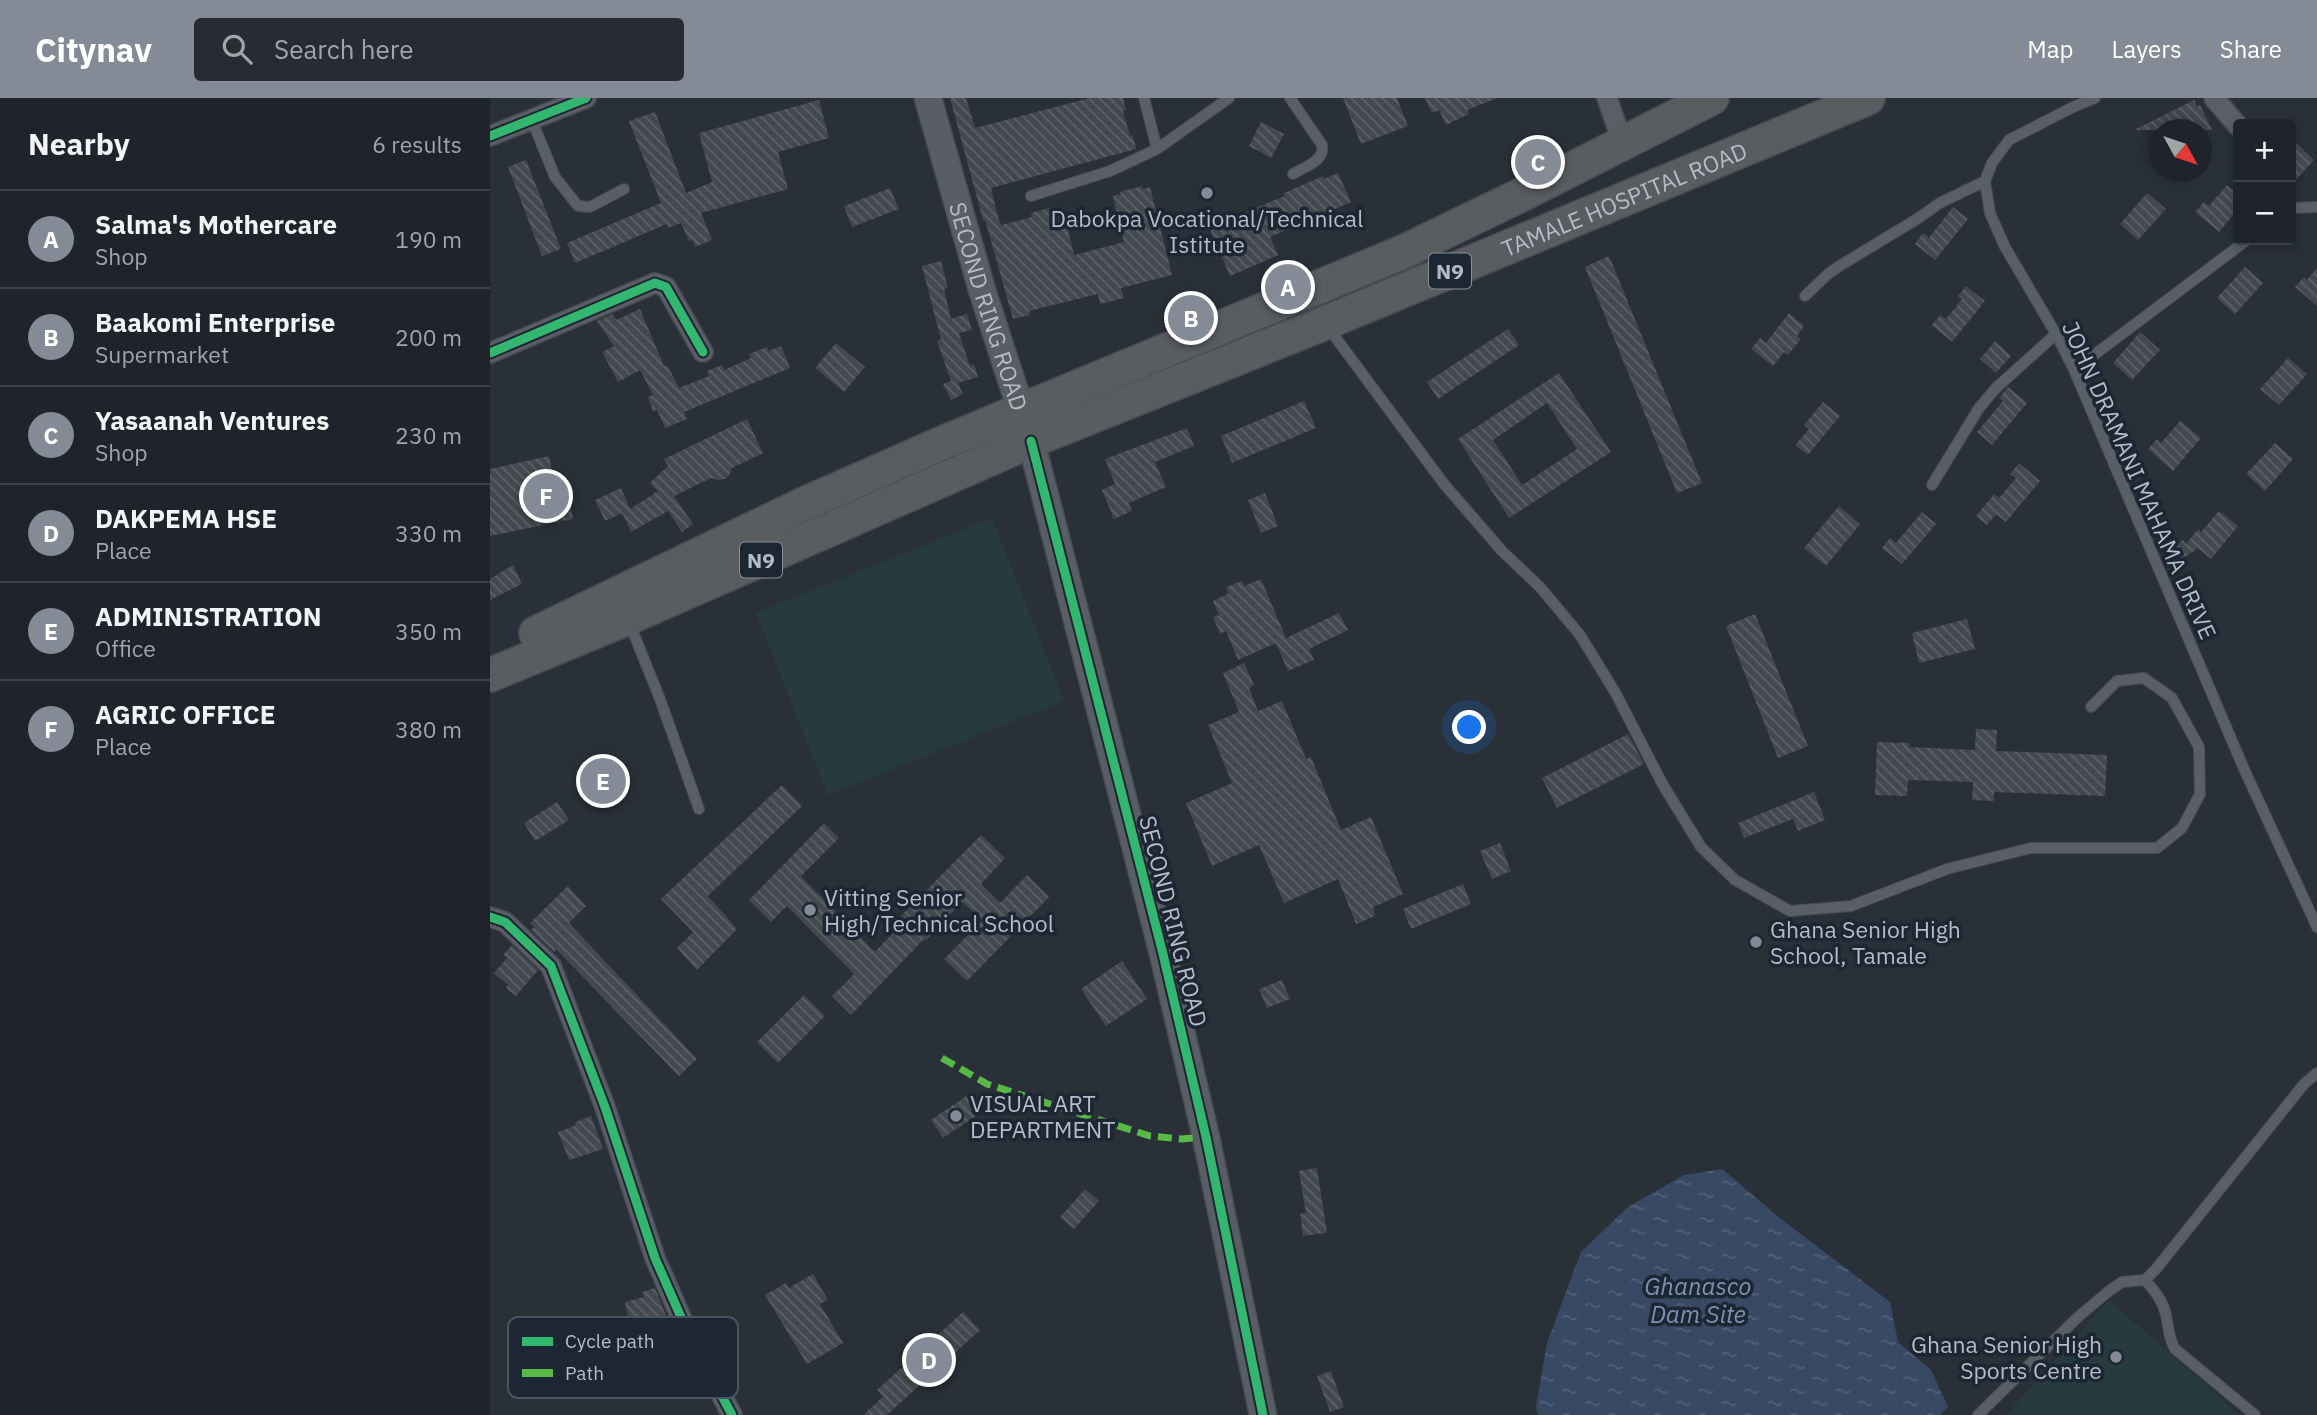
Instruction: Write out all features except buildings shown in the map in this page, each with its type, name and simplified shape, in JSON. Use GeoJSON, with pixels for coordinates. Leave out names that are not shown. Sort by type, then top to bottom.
{"type":"FeatureCollection","features":[{"type":"Feature","properties":{"kind":"highway","name":"N9"},"geometry":{"type":"LineString","coordinates":[[490,675],[628,618],[1026,426],[1403,252],[1712,98]]}},
{"type":"Feature","properties":{"kind":"highway","name":"TAMALE HOSPITAL ROAD"},"geometry":{"type":"LineString","coordinates":[[1026,426],[1325,323],[1868,98]]}},
{"type":"Feature","properties":{"kind":"highway","name":"N9"},"geometry":{"type":"LineString","coordinates":[[490,657],[685,560],[947,441],[1026,426]]}},
{"type":"Feature","properties":{"kind":"street"},"geometry":{"type":"LineString","coordinates":[[490,135],[586,98]]}},
{"type":"Feature","properties":{"kind":"street","name":"SECOND RING ROAD"},"geometry":{"type":"LineString","coordinates":[[928,98],[982,289],[1026,426],[1162,950],[1206,1137],[1263,1415]]}},
{"type":"Feature","properties":{"kind":"street"},"geometry":{"type":"LineString","coordinates":[[1607,98],[1623,144]]}},
{"type":"Feature","properties":{"kind":"street"},"geometry":{"type":"LineString","coordinates":[[2214,98],[2233,120]]}},
{"type":"Feature","properties":{"kind":"street"},"geometry":{"type":"LineString","coordinates":[[490,353],[655,283],[666,287],[704,352]]}},
{"type":"Feature","properties":{"kind":"street"},"geometry":{"type":"LineString","coordinates":[[490,917],[505,922],[551,966],[605,1107],[655,1258],[681,1317]]}},
{"type":"Feature","properties":{"kind":"street"},"geometry":{"type":"LineString","coordinates":[[723,1398],[732,1415]]}},
{"type":"Feature","properties":{"kind":"lane"},"geometry":{"type":"LineString","coordinates":[[1144,98],[1157,149]]}},
{"type":"Feature","properties":{"kind":"lane"},"geometry":{"type":"LineString","coordinates":[[1031,196],[1110,171],[1157,149],[1229,98]]}},
{"type":"Feature","properties":{"kind":"lane"},"geometry":{"type":"LineString","coordinates":[[1290,98],[1322,145],[1323,152],[1320,158],[1293,174]]}},
{"type":"Feature","properties":{"kind":"lane"},"geometry":{"type":"LineString","coordinates":[[1805,296],[1841,265],[1940,203],[1985,181],[1992,163],[2009,140],[2071,107],[2095,98]]}},
{"type":"Feature","properties":{"kind":"lane"},"geometry":{"type":"LineString","coordinates":[[531,118],[555,177],[578,206],[590,207],[624,189]]}},
{"type":"Feature","properties":{"kind":"lane","name":"JOHN DRAMANI MAHAMA DRIVE"},"geometry":{"type":"LineString","coordinates":[[1985,181],[1990,213],[2005,247],[2074,370],[2244,769],[2317,927]]}},
{"type":"Feature","properties":{"kind":"lane"},"geometry":{"type":"LineString","coordinates":[[2296,208],[2317,207]]}},
{"type":"Feature","properties":{"kind":"lane"},"geometry":{"type":"LineString","coordinates":[[2074,370],[2239,245]]}},
{"type":"Feature","properties":{"kind":"lane"},"geometry":{"type":"LineString","coordinates":[[1325,323],[1444,484],[1503,551],[1540,587],[1580,635],[1615,692],[1663,785],[1701,848],[1735,880],[1790,911],[1851,906],[1947,869],[2031,848],[2157,848],[2182,828],[2200,794],[2199,747],[2172,698],[2144,678],[2117,681],[2091,707]]}},
{"type":"Feature","properties":{"kind":"lane"},"geometry":{"type":"LineString","coordinates":[[1932,485],[1979,408],[1996,388],[2056,334]]}},
{"type":"Feature","properties":{"kind":"lane"},"geometry":{"type":"LineString","coordinates":[[628,618],[699,808]]}},
{"type":"Feature","properties":{"kind":"lane"},"geometry":{"type":"LineString","coordinates":[[1978,1415],[2078,1317],[2109,1291],[2122,1282],[2145,1280],[2156,1269],[2304,1084],[2317,1073]]}},
{"type":"Feature","properties":{"kind":"lane"},"geometry":{"type":"LineString","coordinates":[[2145,1280],[2156,1292],[2163,1306],[2168,1337],[2175,1349],[2255,1415]]}},
{"type":"Feature","properties":{"kind":"green space"},"geometry":{"type":"Polygon","coordinates":[[[992,518],[1064,701],[828,795],[756,613],[992,518]]]}},
{"type":"Feature","properties":{"kind":"green space","name":"Ghana Senior High Sports Centre"},"geometry":{"type":"Polygon","coordinates":[[[2109,1300],[2240,1415],[2006,1415],[2109,1300]]]}},
{"type":"Feature","properties":{"kind":"water","name":"Ghanasco Dam Site"},"geometry":{"type":"Polygon","coordinates":[[[1722,1169],[1781,1219],[1890,1302],[1898,1342],[1931,1370],[1948,1407],[1940,1415],[1538,1415],[1536,1407],[1547,1343],[1581,1252],[1628,1207],[1684,1175],[1722,1169]]]}},
{"type":"Feature","properties":{"kind":"marked path"},"geometry":{"type":"LineString","coordinates":[[942,1058],[987,1084],[1150,1136],[1181,1139],[1206,1137]]}},
{"type":"Feature","properties":{"kind":"cycle path"},"geometry":{"type":"LineString","coordinates":[[490,136],[586,98]]}},
{"type":"Feature","properties":{"kind":"cycle path"},"geometry":{"type":"LineString","coordinates":[[490,353],[655,283],[666,287],[703,352]]}},
{"type":"Feature","properties":{"kind":"cycle path"},"geometry":{"type":"LineString","coordinates":[[1031,441],[1162,950],[1206,1137],[1263,1415]]}},
{"type":"Feature","properties":{"kind":"cycle path"},"geometry":{"type":"LineString","coordinates":[[490,917],[505,922],[551,966],[605,1107],[655,1258],[681,1317]]}},
{"type":"Feature","properties":{"kind":"cycle path"},"geometry":{"type":"LineString","coordinates":[[723,1398],[732,1415]]}},
{"type":"Feature","properties":{"kind":"place","name":"Yasaanah Ventures"},"geometry":{"type":"Point","coordinates":[1538,162]}},
{"type":"Feature","properties":{"kind":"place","name":"Dabokpa Vocational/Technical Istitute"},"geometry":{"type":"Point","coordinates":[1207,193]}},
{"type":"Feature","properties":{"kind":"place","name":"Salma's Mothercare"},"geometry":{"type":"Point","coordinates":[1288,287]}},
{"type":"Feature","properties":{"kind":"place","name":"Baakomi Enterprise"},"geometry":{"type":"Point","coordinates":[1191,318]}},
{"type":"Feature","properties":{"kind":"place","name":"AGRIC OFFICE"},"geometry":{"type":"Point","coordinates":[546,496]}},
{"type":"Feature","properties":{"kind":"place","name":"ADMINISTRATION"},"geometry":{"type":"Point","coordinates":[603,781]}},
{"type":"Feature","properties":{"kind":"place","name":"Vitting Senior High/Technical School"},"geometry":{"type":"Point","coordinates":[810,910]}},
{"type":"Feature","properties":{"kind":"place","name":"Ghana Senior High School, Tamale"},"geometry":{"type":"Point","coordinates":[1756,942]}},
{"type":"Feature","properties":{"kind":"place","name":"VISUAL ART DEPARTMENT"},"geometry":{"type":"Point","coordinates":[956,1116]}},
{"type":"Feature","properties":{"kind":"place","name":"Ghana Senior High Sports Centre"},"geometry":{"type":"Point","coordinates":[2116,1357]}},
{"type":"Feature","properties":{"kind":"place","name":"DAKPEMA HSE"},"geometry":{"type":"Point","coordinates":[929,1360]}}]}
